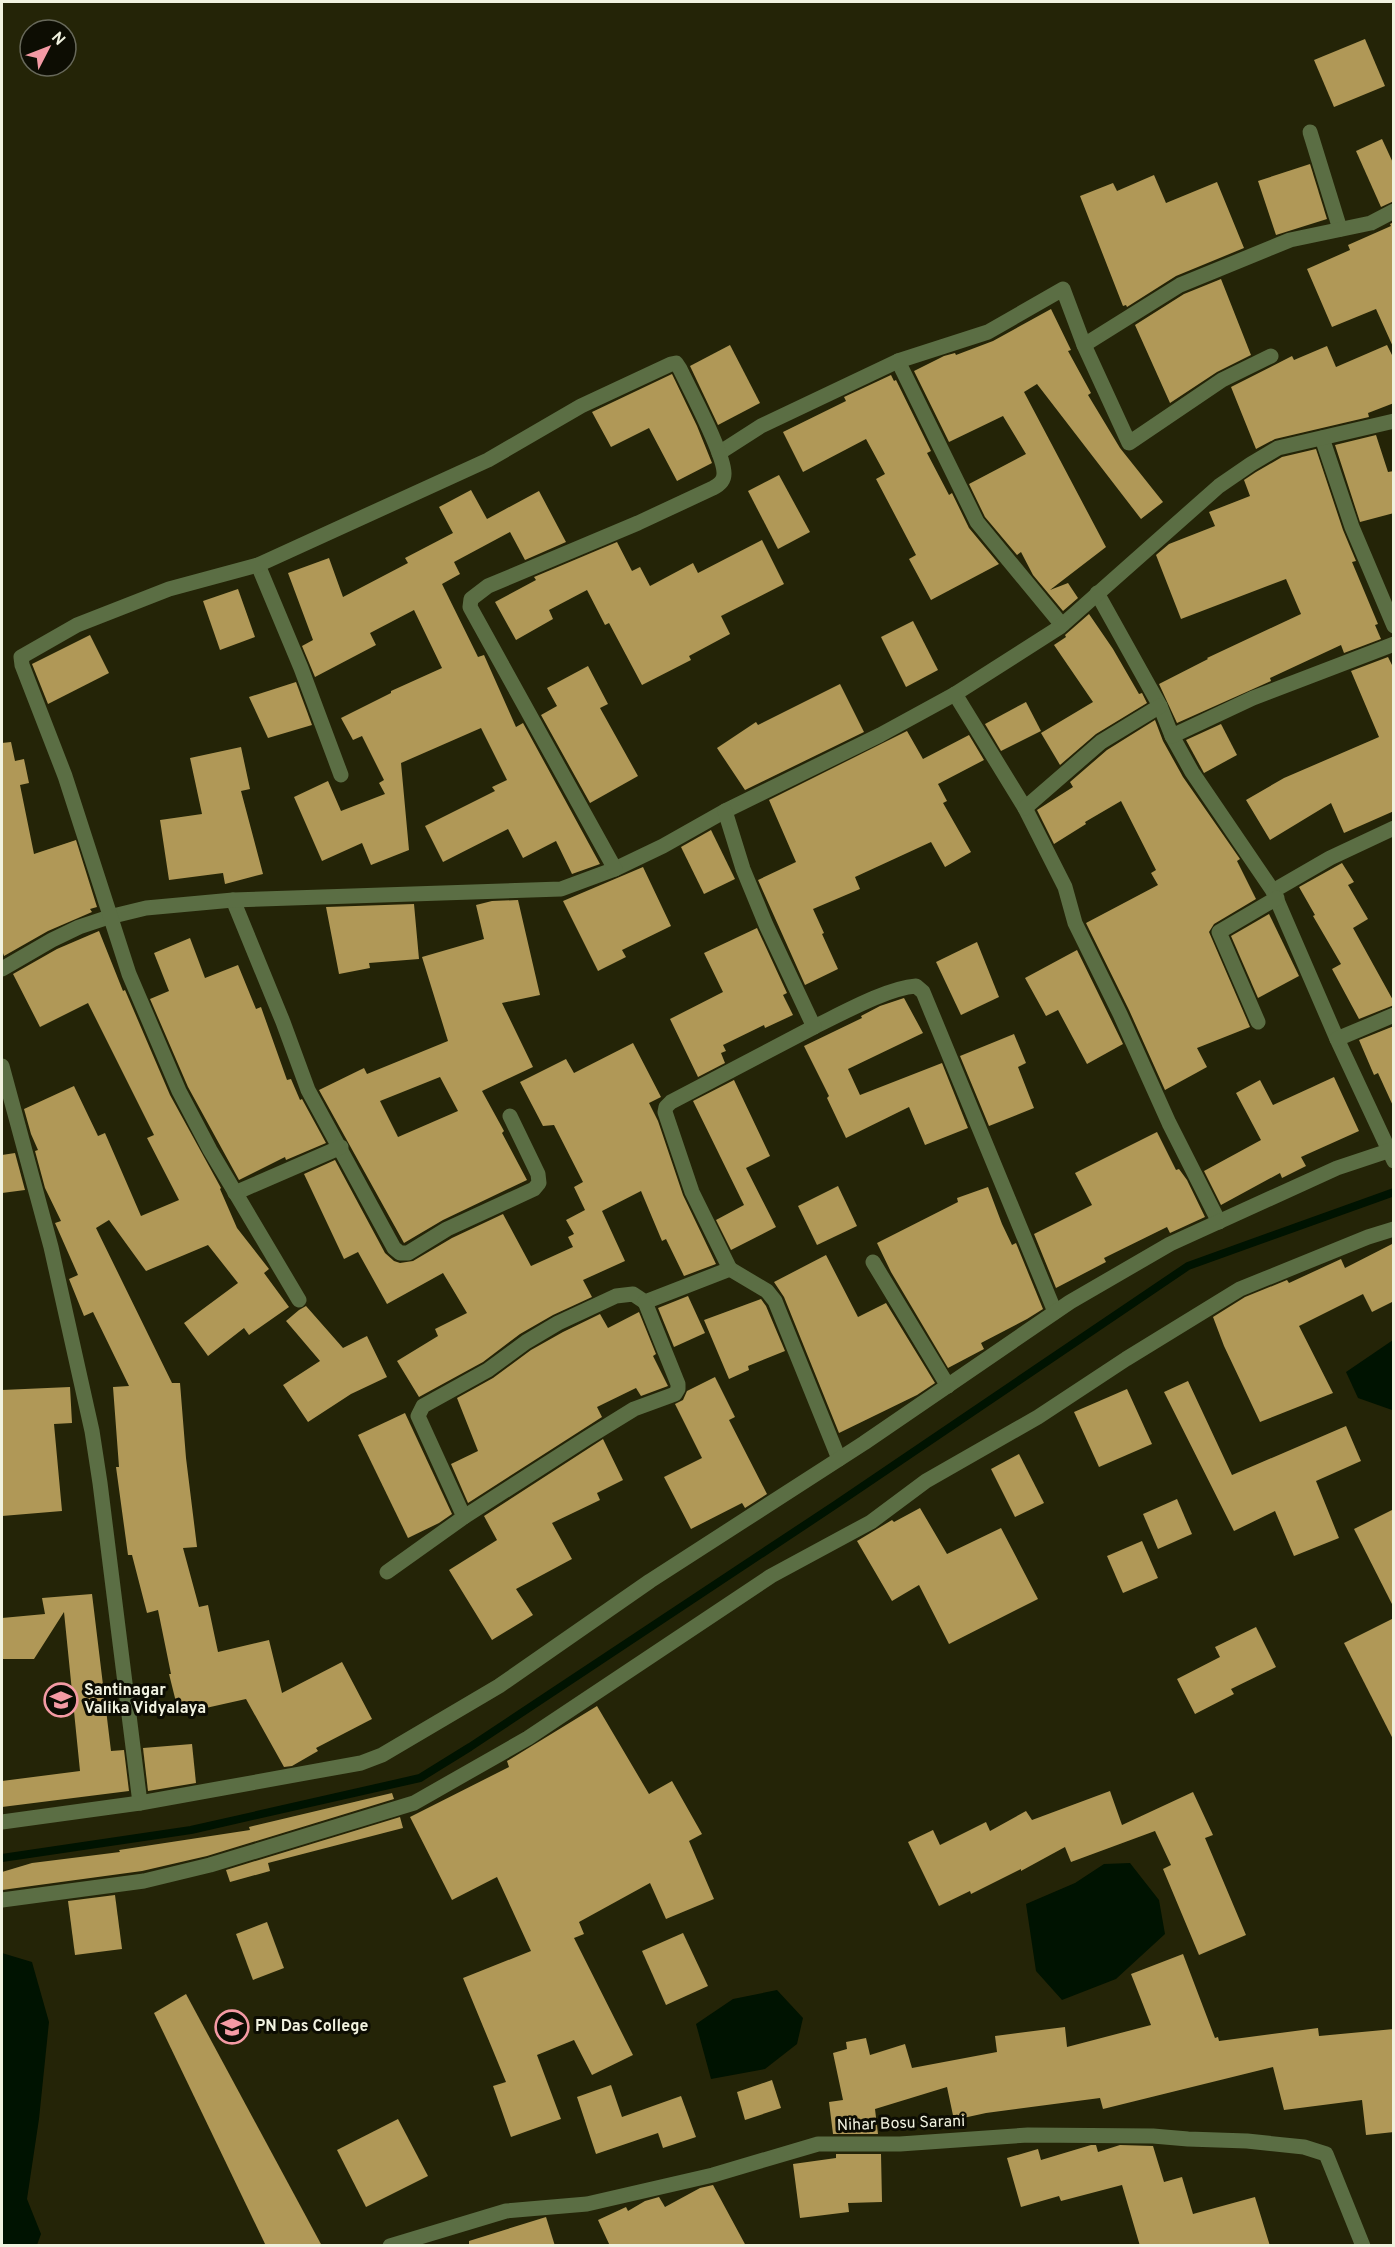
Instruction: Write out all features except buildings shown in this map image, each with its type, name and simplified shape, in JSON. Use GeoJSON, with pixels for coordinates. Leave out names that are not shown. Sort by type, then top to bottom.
{"type":"FeatureCollection","features":[{"type":"Feature","properties":{"kind":"street"},"geometry":{"type":"LineString","coordinates":[[1310,132],[1340,229]]}},
{"type":"Feature","properties":{"kind":"street"},"geometry":{"type":"LineString","coordinates":[[1084,345],[1180,285],[1290,240],[1371,223],[1394,211]]}},
{"type":"Feature","properties":{"kind":"street"},"geometry":{"type":"LineString","coordinates":[[719,453],[762,426],[898,361],[988,332],[1063,289],[1084,345],[1129,443],[1222,380],[1271,356]]}},
{"type":"Feature","properties":{"kind":"street"},"geometry":{"type":"LineString","coordinates":[[898,361],[977,522],[1062,624]]}},
{"type":"Feature","properties":{"kind":"street"},"geometry":{"type":"LineString","coordinates":[[299,1300],[210,1150],[179,1091],[129,974],[65,776],[22,665],[21,657],[77,626],[169,589],[258,565],[488,460],[581,406],[676,363],[719,453],[725,473],[719,485],[638,524],[488,586],[471,599],[470,607],[615,869]]}},
{"type":"Feature","properties":{"kind":"street"},"geometry":{"type":"LineString","coordinates":[[2,969],[52,940],[109,917],[146,908],[233,900],[561,889],[615,869],[663,846],[725,811],[880,735],[955,694],[1062,624],[1219,486],[1278,448],[1394,422]]}},
{"type":"Feature","properties":{"kind":"street"},"geometry":{"type":"LineString","coordinates":[[1322,438],[1352,527],[1391,616]]}},
{"type":"Feature","properties":{"kind":"street"},"geometry":{"type":"LineString","coordinates":[[258,565],[301,668],[341,775]]}},
{"type":"Feature","properties":{"kind":"street"},"geometry":{"type":"LineString","coordinates":[[2,1822],[140,1803],[361,1763],[382,1755],[499,1686],[650,1581],[840,1459],[1055,1312],[1170,1244],[1336,1168],[1392,1153],[1337,1039],[1275,894],[1192,772],[1172,736],[1160,706],[1097,593]]}},
{"type":"Feature","properties":{"kind":"street"},"geometry":{"type":"LineString","coordinates":[[1172,736],[1253,698],[1394,644]]}},
{"type":"Feature","properties":{"kind":"street"},"geometry":{"type":"LineString","coordinates":[[955,694],[1025,808],[1065,887],[1075,923],[1169,1124],[1219,1222]]}},
{"type":"Feature","properties":{"kind":"street"},"geometry":{"type":"LineString","coordinates":[[1025,808],[1101,742],[1160,706]]}},
{"type":"Feature","properties":{"kind":"street"},"geometry":{"type":"LineString","coordinates":[[725,811],[743,869],[766,925],[814,1027]]}},
{"type":"Feature","properties":{"kind":"street"},"geometry":{"type":"LineString","coordinates":[[1258,1022],[1219,932],[1330,858],[1394,828]]}},
{"type":"Feature","properties":{"kind":"street"},"geometry":{"type":"LineString","coordinates":[[233,900],[284,1022],[308,1090],[394,1248],[400,1254],[408,1253],[447,1229],[534,1189],[539,1183],[538,1174],[510,1116]]}},
{"type":"Feature","properties":{"kind":"street"},"geometry":{"type":"LineString","coordinates":[[840,1459],[775,1300],[767,1291],[730,1269],[692,1192],[665,1112],[671,1102],[814,1027],[872,1000],[908,986],[916,986],[923,992],[1055,1312]]}},
{"type":"Feature","properties":{"kind":"street"},"geometry":{"type":"LineString","coordinates":[[1337,1039],[1394,1015]]}},
{"type":"Feature","properties":{"kind":"street"},"geometry":{"type":"LineString","coordinates":[[2,1066],[51,1247],[92,1431],[140,1803]]}},
{"type":"Feature","properties":{"kind":"street"},"geometry":{"type":"LineString","coordinates":[[236,1193],[341,1147]]}},
{"type":"Feature","properties":{"kind":"street"},"geometry":{"type":"LineString","coordinates":[[2,1900],[144,1881],[210,1865],[414,1803],[528,1738],[771,1576],[871,1522],[926,1481],[1038,1417],[1126,1359],[1240,1289],[1368,1237],[1394,1229]]}},
{"type":"Feature","properties":{"kind":"street"},"geometry":{"type":"LineString","coordinates":[[873,1262],[948,1386]]}},
{"type":"Feature","properties":{"kind":"street"},"geometry":{"type":"LineString","coordinates":[[645,1302],[730,1269]]}},
{"type":"Feature","properties":{"kind":"street"},"geometry":{"type":"LineString","coordinates":[[387,1572],[464,1517],[634,1409],[675,1394],[678,1384],[645,1302],[633,1294],[616,1296],[558,1323],[526,1342],[488,1370],[423,1406],[418,1416],[464,1517]]}},
{"type":"Feature","properties":{"kind":"street","name":"Nihar Bosu Sarani"},"geometry":{"type":"LineString","coordinates":[[390,2246],[506,2211],[587,2204],[713,2175],[818,2144],[900,2144],[1028,2134],[1153,2136],[1247,2141],[1304,2147],[1326,2154],[1363,2246]]}},
{"type":"Feature","properties":{"kind":"shaded area"},"geometry":{"type":"Polygon","coordinates":[[[1393,1340],[1394,1409],[1392,1410],[1358,1398],[1346,1372],[1393,1340]]]}},
{"type":"Feature","properties":{"kind":"shaded area"},"geometry":{"type":"Polygon","coordinates":[[[1130,1863],[1159,1900],[1165,1934],[1116,1979],[1062,2000],[1036,1971],[1026,1904],[1075,1883],[1104,1864],[1130,1863]]]}},
{"type":"Feature","properties":{"kind":"shaded area"},"geometry":{"type":"Polygon","coordinates":[[[2,1953],[32,1962],[49,2022],[39,2119],[27,2199],[41,2234],[37,2245],[2,2245],[2,1953]]]}},
{"type":"Feature","properties":{"kind":"shaded area"},"geometry":{"type":"Polygon","coordinates":[[[777,1990],[803,2018],[797,2044],[765,2069],[711,2079],[696,2024],[733,1999],[777,1990]]]}},
{"type":"Feature","properties":{"kind":"waterway"},"geometry":{"type":"LineString","coordinates":[[2,1858],[191,1830],[420,1778],[835,1505],[1188,1266],[1394,1192]]}},
{"type":"Feature","properties":{"kind":"place","name":"Santinagar Valika Vidyalaya"},"geometry":{"type":"Point","coordinates":[61,1700]}},
{"type":"Feature","properties":{"kind":"place","name":"PN Das College"},"geometry":{"type":"Point","coordinates":[232,2027]}}]}
